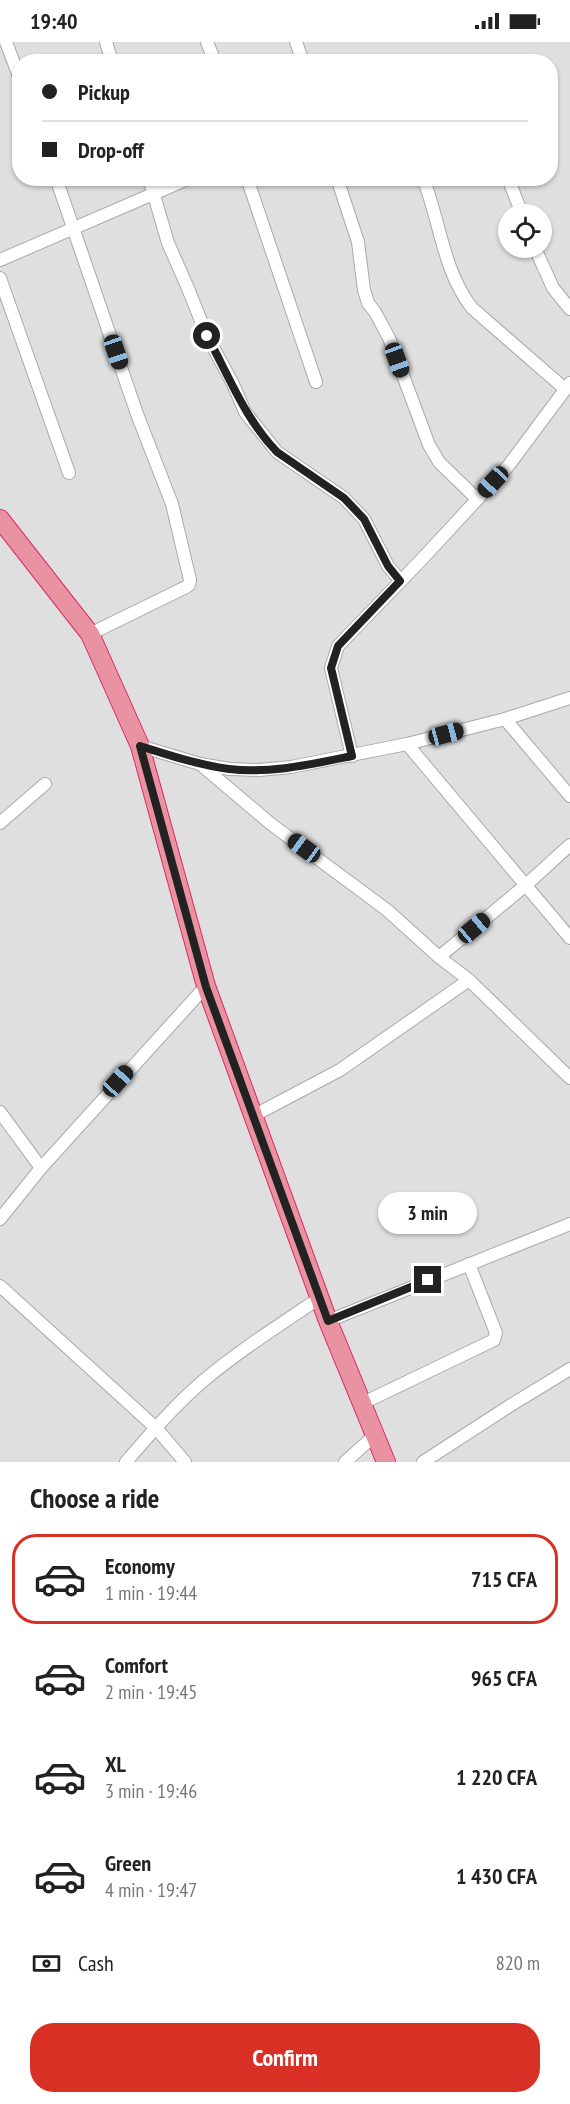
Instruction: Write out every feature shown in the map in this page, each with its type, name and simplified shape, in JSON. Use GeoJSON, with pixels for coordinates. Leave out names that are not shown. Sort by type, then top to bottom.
{"type":"FeatureCollection","features":[{"type":"Feature","properties":{"kind":"highway"},"geometry":{"type":"LineString","coordinates":[[0,519],[90,634],[140,746],[206,987],[328,1321],[386,1462]]}},
{"type":"Feature","properties":{"kind":"street"},"geometry":{"type":"LineString","coordinates":[[6,42],[12,58]]}},
{"type":"Feature","properties":{"kind":"street"},"geometry":{"type":"LineString","coordinates":[[59,186],[137,414],[172,504],[190,580],[186,587],[90,634]]}},
{"type":"Feature","properties":{"kind":"street"},"geometry":{"type":"LineString","coordinates":[[152,186],[168,243],[207,336],[245,412],[277,452],[344,498],[364,519],[388,566],[400,581]]}},
{"type":"Feature","properties":{"kind":"street"},"geometry":{"type":"LineString","coordinates":[[0,260],[172,186]]}},
{"type":"Feature","properties":{"kind":"street"},"geometry":{"type":"LineString","coordinates":[[250,186],[316,382]]}},
{"type":"Feature","properties":{"kind":"street"},"geometry":{"type":"LineString","coordinates":[[340,186],[358,242],[364,290],[368,303],[388,338],[429,445],[439,462],[477,499]]}},
{"type":"Feature","properties":{"kind":"street"},"geometry":{"type":"LineString","coordinates":[[352,756],[331,668],[338,646],[509,465],[568,386],[472,308],[461,294],[447,261],[426,186]]}},
{"type":"Feature","properties":{"kind":"street"},"geometry":{"type":"LineString","coordinates":[[511,186],[518,204]]}},
{"type":"Feature","properties":{"kind":"street"},"geometry":{"type":"LineString","coordinates":[[540,258],[554,288],[570,309]]}},
{"type":"Feature","properties":{"kind":"street"},"geometry":{"type":"LineString","coordinates":[[0,278],[69,473]]}},
{"type":"Feature","properties":{"kind":"street"},"geometry":{"type":"LineString","coordinates":[[140,746],[200,764],[230,769],[259,770],[291,767],[407,744],[505,719],[570,698]]}},
{"type":"Feature","properties":{"kind":"street"},"geometry":{"type":"LineString","coordinates":[[505,719],[570,796]]}},
{"type":"Feature","properties":{"kind":"street"},"geometry":{"type":"LineString","coordinates":[[407,744],[570,938]]}},
{"type":"Feature","properties":{"kind":"street"},"geometry":{"type":"LineString","coordinates":[[200,764],[271,824],[387,910],[439,957],[469,980],[570,1078]]}},
{"type":"Feature","properties":{"kind":"street"},"geometry":{"type":"LineString","coordinates":[[0,823],[45,784]]}},
{"type":"Feature","properties":{"kind":"street"},"geometry":{"type":"LineString","coordinates":[[439,957],[526,885],[570,845]]}},
{"type":"Feature","properties":{"kind":"street"},"geometry":{"type":"LineString","coordinates":[[253,1116],[340,1070],[469,980]]}},
{"type":"Feature","properties":{"kind":"street"},"geometry":{"type":"LineString","coordinates":[[0,1219],[41,1168],[206,987]]}},
{"type":"Feature","properties":{"kind":"street"},"geometry":{"type":"LineString","coordinates":[[0,1112],[41,1168]]}},
{"type":"Feature","properties":{"kind":"street"},"geometry":{"type":"LineString","coordinates":[[328,1321],[570,1224]]}},
{"type":"Feature","properties":{"kind":"street"},"geometry":{"type":"LineString","coordinates":[[361,1404],[494,1340],[496,1333],[469,1264]]}},
{"type":"Feature","properties":{"kind":"street"},"geometry":{"type":"LineString","coordinates":[[0,1286],[156,1428],[185,1462]]}},
{"type":"Feature","properties":{"kind":"street"},"geometry":{"type":"LineString","coordinates":[[126,1462],[203,1381],[321,1297]]}},
{"type":"Feature","properties":{"kind":"street"},"geometry":{"type":"LineString","coordinates":[[423,1462],[570,1369]]}},
{"type":"Feature","properties":{"kind":"street"},"geometry":{"type":"LineString","coordinates":[[345,1462],[374,1436]]}},
{"type":"Feature","properties":{"kind":"shaded area"},"geometry":{"type":"Polygon","coordinates":[[[0,42],[570,42],[570,1462],[0,1462],[0,42]]]}},
{"type":"Feature","properties":{"kind":"route"},"geometry":{"type":"LineString","coordinates":[[207,336],[245,412],[268,443],[277,452],[344,498],[364,519],[388,566],[400,581],[338,646],[331,668],[352,756],[291,767],[259,770],[230,769],[200,764],[140,746],[206,987],[328,1321],[428,1280]]}}]}
